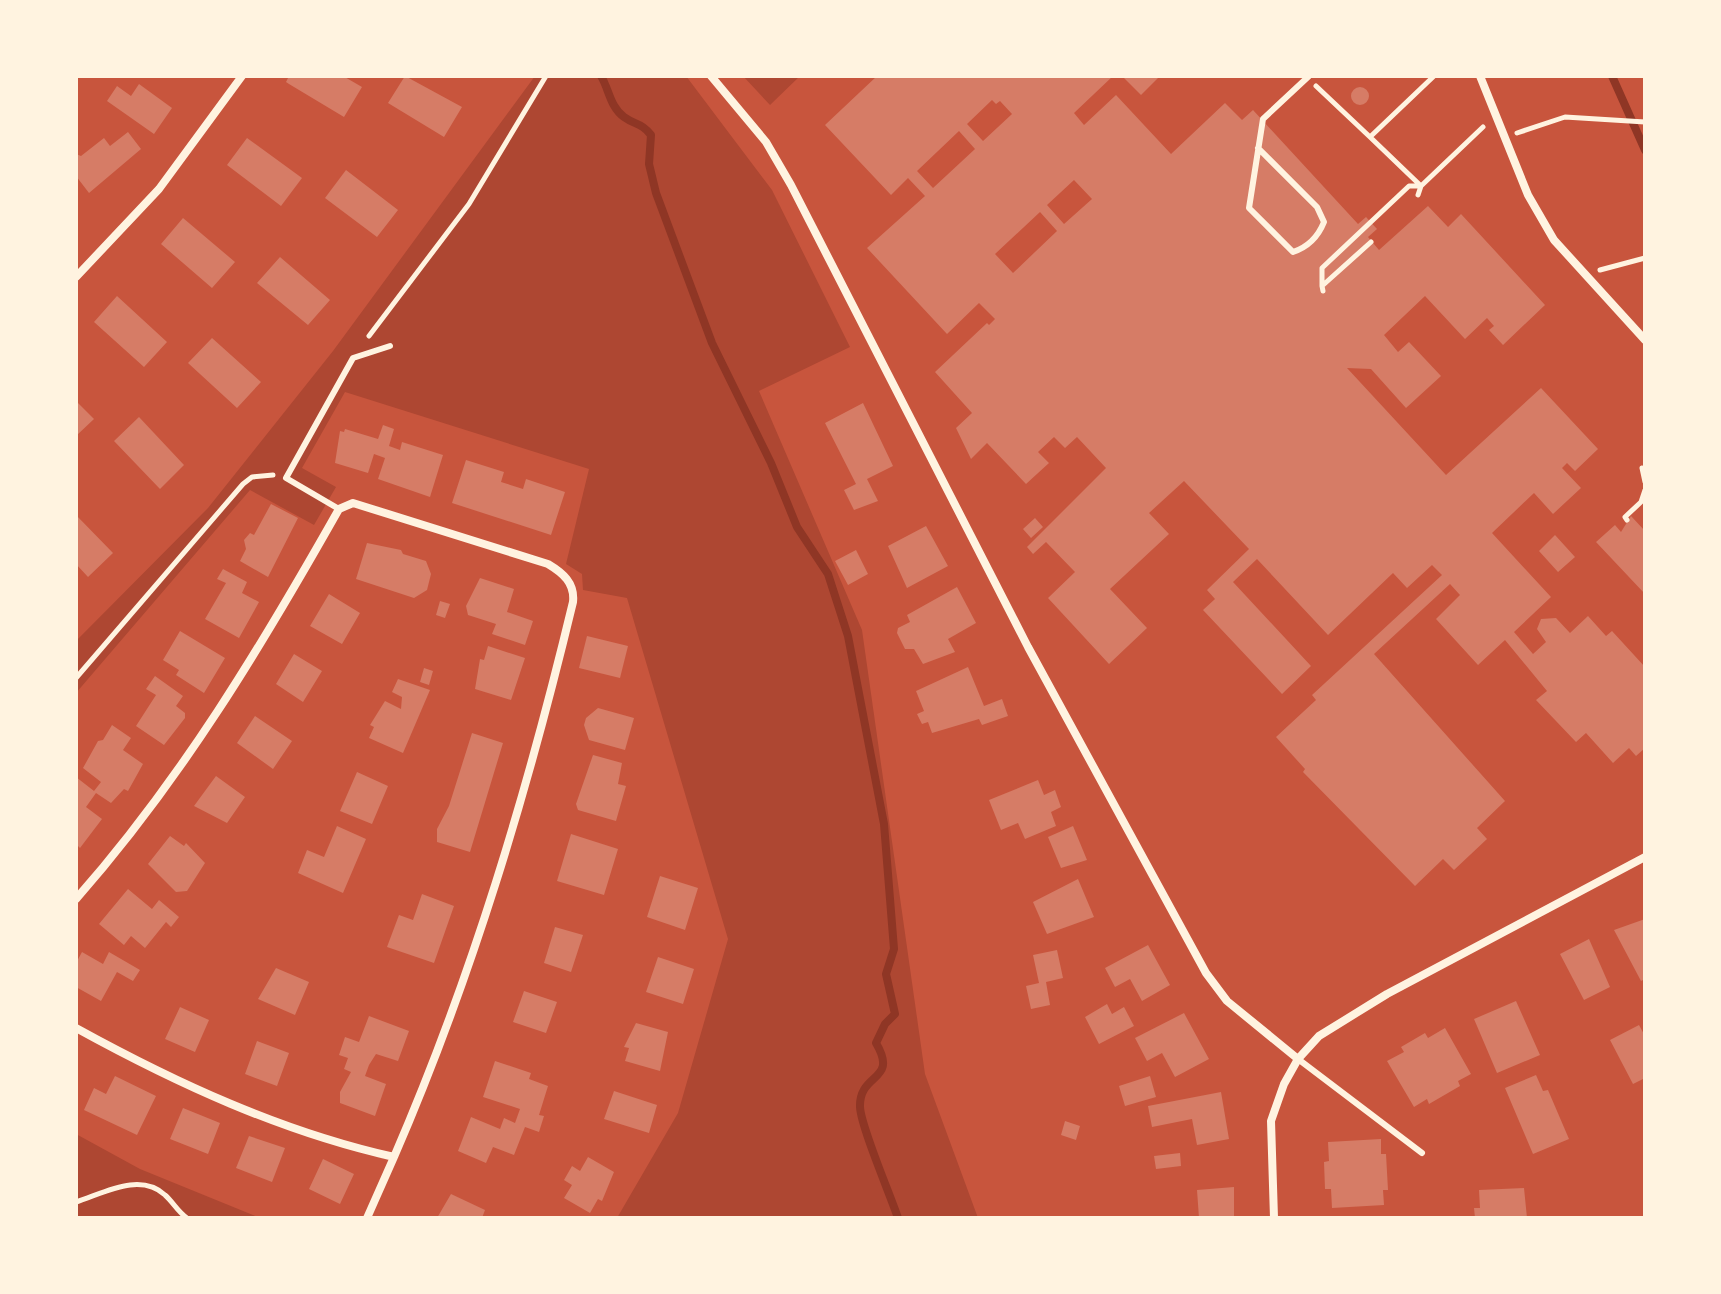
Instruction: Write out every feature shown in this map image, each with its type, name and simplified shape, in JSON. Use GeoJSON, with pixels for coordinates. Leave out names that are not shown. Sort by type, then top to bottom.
{"type":"FeatureCollection","features":[{"type":"Feature","properties":{"kind":"street"},"geometry":{"type":"LineString","coordinates":[[76,277],[159,189],[242,76]]}},
{"type":"Feature","properties":{"kind":"street"},"geometry":{"type":"LineString","coordinates":[[711,76],[766,142],[791,185],[1028,647],[1206,973],[1227,1001],[1298,1059]]}},
{"type":"Feature","properties":{"kind":"street"},"geometry":{"type":"LineString","coordinates":[[1480,76],[1528,195],[1554,240],[1584,277],[1645,340]]}},
{"type":"Feature","properties":{"kind":"street"},"geometry":{"type":"LineString","coordinates":[[76,899],[156,802],[211,726],[258,652],[339,509],[353,503],[548,564],[569,582],[574,592],[573,602],[543,729],[498,883],[450,1024],[367,1218]]}},
{"type":"Feature","properties":{"kind":"street"},"geometry":{"type":"LineString","coordinates":[[1274,1218],[1271,1121],[1284,1084],[1298,1059],[1319,1036],[1349,1016],[1645,857]]}},
{"type":"Feature","properties":{"kind":"street"},"geometry":{"type":"LineString","coordinates":[[76,1028],[207,1094],[295,1128],[394,1157]]}},
{"type":"Feature","properties":{"kind":"lane"},"geometry":{"type":"LineString","coordinates":[[1258,148],[1317,207],[1324,222],[1304,248],[1293,252],[1249,208],[1258,148],[1263,119],[1306,76]]}},
{"type":"Feature","properties":{"kind":"lane"},"geometry":{"type":"LineString","coordinates":[[339,509],[286,478],[353,358],[390,346]]}},
{"type":"Feature","properties":{"kind":"lane"},"geometry":{"type":"LineString","coordinates":[[1298,1059],[1422,1153]]}},
{"type":"Feature","properties":{"kind":"path"},"geometry":{"type":"LineString","coordinates":[[353,358],[469,204],[546,76]]}},
{"type":"Feature","properties":{"kind":"path"},"geometry":{"type":"LineString","coordinates":[[1306,76],[1421,186]]}},
{"type":"Feature","properties":{"kind":"path"},"geometry":{"type":"LineString","coordinates":[[1370,137],[1434,76]]}},
{"type":"Feature","properties":{"kind":"path"},"geometry":{"type":"LineString","coordinates":[[1418,195],[1421,186],[1496,116]]}},
{"type":"Feature","properties":{"kind":"path"},"geometry":{"type":"LineString","coordinates":[[1531,127],[1580,116],[1645,122]]}},
{"type":"Feature","properties":{"kind":"path"},"geometry":{"type":"LineString","coordinates":[[1371,242],[1323,289],[1322,268],[1409,186],[1421,186]]}},
{"type":"Feature","properties":{"kind":"path"},"geometry":{"type":"LineString","coordinates":[[1584,277],[1645,258]]}},
{"type":"Feature","properties":{"kind":"path"},"geometry":{"type":"LineString","coordinates":[[1642,468],[1645,482]]}},
{"type":"Feature","properties":{"kind":"path"},"geometry":{"type":"LineString","coordinates":[[76,678],[243,484],[252,477],[286,478]]}},
{"type":"Feature","properties":{"kind":"path"},"geometry":{"type":"LineString","coordinates":[[1627,520],[1625,517],[1641,502],[1645,490]]}},
{"type":"Feature","properties":{"kind":"path"},"geometry":{"type":"LineString","coordinates":[[76,1202],[130,1184],[150,1185],[165,1194],[187,1218]]}},
{"type":"Feature","properties":{"kind":"shaded area"},"geometry":{"type":"Polygon","coordinates":[[[535,76],[686,76],[772,190],[850,347],[759,391],[862,630],[925,1074],[978,1218],[617,1218],[678,1113],[728,939],[627,598],[583,590],[582,574],[566,564],[589,469],[345,392],[302,468],[336,487],[314,525],[250,490],[76,693],[76,641],[208,508],[333,351],[535,76]]]}},
{"type":"Feature","properties":{"kind":"shaded area"},"geometry":{"type":"Polygon","coordinates":[[[743,76],[800,76],[770,105],[743,76]]]}},
{"type":"Feature","properties":{"kind":"shaded area"},"geometry":{"type":"Polygon","coordinates":[[[76,1134],[140,1169],[260,1218],[76,1218],[76,1134]]]}},
{"type":"Feature","properties":{"kind":"building"},"geometry":{"type":"Polygon","coordinates":[[[289,76],[343,76],[362,87],[344,117],[286,82],[289,76]]]}},
{"type":"Feature","properties":{"kind":"building"},"geometry":{"type":"Polygon","coordinates":[[[405,76],[462,107],[444,137],[388,103],[405,76]]]}},
{"type":"Feature","properties":{"kind":"building"},"geometry":{"type":"Polygon","coordinates":[[[877,76],[1113,76],[1074,113],[1084,125],[1116,95],[1171,154],[1225,103],[1242,120],[1253,110],[1358,224],[1366,217],[1377,229],[1368,237],[1379,250],[1428,206],[1448,227],[1461,214],[1545,305],[1503,345],[1489,330],[1494,326],[1487,318],[1465,339],[1425,296],[1384,335],[1398,352],[1409,342],[1441,376],[1406,408],[1371,369],[1347,368],[1446,475],[1541,388],[1598,449],[1575,471],[1567,463],[1562,468],[1581,488],[1553,514],[1534,493],[1492,533],[1551,597],[1514,632],[1533,654],[1546,642],[1537,629],[1541,619],[1556,618],[1570,633],[1588,616],[1606,636],[1612,631],[1645,667],[1645,748],[1636,756],[1629,748],[1613,763],[1586,733],[1576,742],[1536,700],[1547,691],[1505,640],[1478,665],[1436,619],[1460,595],[1450,584],[1374,654],[1505,801],[1477,828],[1487,839],[1454,870],[1443,859],[1415,886],[1303,772],[1305,769],[1276,737],[1316,700],[1312,695],[1442,575],[1432,565],[1407,588],[1393,573],[1328,635],[1257,559],[1233,582],[1311,666],[1282,694],[1203,610],[1215,599],[1207,590],[1249,549],[1184,481],[1149,513],[1169,534],[1110,589],[1147,628],[1109,664],[1048,598],[1075,572],[1046,542],[1033,554],[1027,547],[1106,468],[1077,437],[1065,448],[1054,437],[1038,452],[1049,463],[1026,484],[987,443],[971,459],[956,428],[972,413],[935,372],[995,319],[979,303],[947,334],[867,248],[925,196],[908,178],[891,195],[825,125],[877,76]],[[992,100],[967,124],[983,141],[1012,114],[1000,101],[996,104],[992,100]],[[959,131],[917,171],[933,188],[975,149],[959,131]],[[1074,180],[1047,205],[1064,224],[1092,199],[1074,180]],[[1040,212],[995,254],[1013,273],[1057,231],[1040,212]]]}},
{"type":"Feature","properties":{"kind":"building"},"geometry":{"type":"Polygon","coordinates":[[[1122,76],[1160,76],[1141,95],[1122,76]]]}},
{"type":"Feature","properties":{"kind":"building"},"geometry":{"type":"Polygon","coordinates":[[[139,84],[172,108],[154,134],[107,101],[117,86],[131,96],[139,84]]]}},
{"type":"Feature","properties":{"kind":"building"},"geometry":{"type":"Polygon","coordinates":[[[1356,87],[1364,87],[1369,96],[1367,103],[1356,105],[1351,100],[1351,92],[1356,87]]]}},
{"type":"Feature","properties":{"kind":"building"},"geometry":{"type":"Polygon","coordinates":[[[128,132],[141,149],[89,193],[76,176],[76,154],[81,156],[104,138],[110,146],[128,132]]]}},
{"type":"Feature","properties":{"kind":"building"},"geometry":{"type":"Polygon","coordinates":[[[247,138],[302,178],[281,206],[227,165],[247,138]]]}},
{"type":"Feature","properties":{"kind":"building"},"geometry":{"type":"Polygon","coordinates":[[[346,170],[398,210],[377,237],[325,198],[346,170]]]}},
{"type":"Feature","properties":{"kind":"building"},"geometry":{"type":"Polygon","coordinates":[[[183,218],[235,262],[212,288],[161,244],[183,218]]]}},
{"type":"Feature","properties":{"kind":"building"},"geometry":{"type":"Polygon","coordinates":[[[280,257],[330,300],[308,325],[257,283],[280,257]]]}},
{"type":"Feature","properties":{"kind":"building"},"geometry":{"type":"Polygon","coordinates":[[[117,296],[167,342],[144,367],[94,322],[117,296]]]}},
{"type":"Feature","properties":{"kind":"building"},"geometry":{"type":"Polygon","coordinates":[[[212,338],[261,382],[237,408],[188,363],[212,338]]]}},
{"type":"Feature","properties":{"kind":"building"},"geometry":{"type":"Polygon","coordinates":[[[76,401],[94,419],[76,436],[76,401]]]}},
{"type":"Feature","properties":{"kind":"building"},"geometry":{"type":"Polygon","coordinates":[[[863,403],[893,466],[867,479],[878,501],[854,510],[844,490],[856,484],[825,423],[863,403]]]}},
{"type":"Feature","properties":{"kind":"building"},"geometry":{"type":"Polygon","coordinates":[[[139,417],[184,465],[160,489],[114,441],[139,417]]]}},
{"type":"Feature","properties":{"kind":"building"},"geometry":{"type":"Polygon","coordinates":[[[383,425],[394,429],[389,446],[400,450],[402,442],[443,455],[430,497],[378,479],[385,458],[374,454],[368,473],[335,463],[340,431],[344,432],[345,429],[378,439],[383,425]]]}},
{"type":"Feature","properties":{"kind":"building"},"geometry":{"type":"Polygon","coordinates":[[[466,460],[504,472],[501,482],[523,489],[526,479],[565,492],[551,535],[452,503],[466,460]]]}},
{"type":"Feature","properties":{"kind":"building"},"geometry":{"type":"Polygon","coordinates":[[[271,504],[298,518],[268,577],[240,561],[246,549],[244,540],[250,533],[254,535],[271,504]]]}},
{"type":"Feature","properties":{"kind":"building"},"geometry":{"type":"Polygon","coordinates":[[[76,515],[113,553],[88,577],[76,564],[76,515]]]}},
{"type":"Feature","properties":{"kind":"building"},"geometry":{"type":"Polygon","coordinates":[[[1631,516],[1645,531],[1645,594],[1596,542],[1615,525],[1621,532],[1631,516]]]}},
{"type":"Feature","properties":{"kind":"building"},"geometry":{"type":"Polygon","coordinates":[[[1035,518],[1043,527],[1031,538],[1023,529],[1035,518]]]}},
{"type":"Feature","properties":{"kind":"building"},"geometry":{"type":"Polygon","coordinates":[[[926,526],[948,566],[907,588],[888,546],[926,526]]]}},
{"type":"Feature","properties":{"kind":"building"},"geometry":{"type":"Polygon","coordinates":[[[1555,535],[1575,557],[1558,572],[1539,551],[1555,535]]]}},
{"type":"Feature","properties":{"kind":"building"},"geometry":{"type":"Polygon","coordinates":[[[367,543],[401,550],[403,554],[426,561],[431,574],[427,590],[414,598],[356,579],[367,543]]]}},
{"type":"Feature","properties":{"kind":"building"},"geometry":{"type":"Polygon","coordinates":[[[856,550],[868,574],[848,585],[835,561],[856,550]]]}},
{"type":"Feature","properties":{"kind":"building"},"geometry":{"type":"Polygon","coordinates":[[[223,569],[247,582],[242,593],[259,602],[239,638],[205,619],[226,583],[217,579],[223,569]]]}},
{"type":"Feature","properties":{"kind":"building"},"geometry":{"type":"Polygon","coordinates":[[[480,578],[514,589],[507,612],[533,621],[525,645],[492,634],[496,624],[468,615],[466,606],[480,578]]]}},
{"type":"Feature","properties":{"kind":"building"},"geometry":{"type":"Polygon","coordinates":[[[957,587],[976,623],[948,639],[955,652],[923,664],[914,649],[905,649],[897,633],[898,628],[910,622],[907,615],[957,587]]]}},
{"type":"Feature","properties":{"kind":"building"},"geometry":{"type":"Polygon","coordinates":[[[329,594],[360,613],[342,644],[310,626],[329,594]]]}},
{"type":"Feature","properties":{"kind":"building"},"geometry":{"type":"Polygon","coordinates":[[[440,601],[450,604],[445,618],[436,615],[440,601]]]}},
{"type":"Feature","properties":{"kind":"building"},"geometry":{"type":"Polygon","coordinates":[[[180,631],[225,658],[204,693],[176,675],[179,670],[163,660],[180,631]]]}},
{"type":"Feature","properties":{"kind":"building"},"geometry":{"type":"Polygon","coordinates":[[[587,636],[628,646],[620,678],[579,668],[587,636]]]}},
{"type":"Feature","properties":{"kind":"building"},"geometry":{"type":"Polygon","coordinates":[[[488,646],[525,658],[511,700],[475,689],[480,659],[484,660],[488,646]]]}},
{"type":"Feature","properties":{"kind":"building"},"geometry":{"type":"Polygon","coordinates":[[[294,654],[322,671],[303,702],[276,684],[294,654]]]}},
{"type":"Feature","properties":{"kind":"building"},"geometry":{"type":"Polygon","coordinates":[[[968,667],[984,706],[1002,699],[1008,716],[982,725],[979,719],[932,733],[928,722],[922,724],[917,714],[924,711],[916,691],[968,667]]]}},
{"type":"Feature","properties":{"kind":"building"},"geometry":{"type":"Polygon","coordinates":[[[424,668],[433,671],[429,685],[420,682],[424,668]]]}},
{"type":"Feature","properties":{"kind":"building"},"geometry":{"type":"Polygon","coordinates":[[[155,676],[183,696],[176,706],[185,713],[185,718],[164,745],[136,726],[156,695],[146,689],[155,676]]]}},
{"type":"Feature","properties":{"kind":"building"},"geometry":{"type":"Polygon","coordinates":[[[398,679],[430,690],[403,753],[369,738],[374,727],[370,725],[385,701],[401,709],[402,697],[392,692],[398,679]]]}},
{"type":"Feature","properties":{"kind":"building"},"geometry":{"type":"Polygon","coordinates":[[[598,708],[634,718],[625,750],[589,740],[584,725],[586,718],[598,708]]]}},
{"type":"Feature","properties":{"kind":"building"},"geometry":{"type":"Polygon","coordinates":[[[255,716],[292,741],[273,769],[237,743],[255,716]]]}},
{"type":"Feature","properties":{"kind":"building"},"geometry":{"type":"Polygon","coordinates":[[[112,725],[131,738],[123,750],[143,764],[128,791],[124,789],[111,803],[96,793],[86,807],[102,819],[80,848],[76,844],[76,777],[94,791],[101,782],[83,768],[98,741],[103,740],[112,725]]]}},
{"type":"Feature","properties":{"kind":"building"},"geometry":{"type":"Polygon","coordinates":[[[472,733],[503,743],[470,852],[437,842],[437,829],[449,806],[472,733]]]}},
{"type":"Feature","properties":{"kind":"building"},"geometry":{"type":"Polygon","coordinates":[[[593,755],[622,763],[618,784],[626,786],[616,821],[578,810],[576,804],[593,755]]]}},
{"type":"Feature","properties":{"kind":"building"},"geometry":{"type":"Polygon","coordinates":[[[357,772],[388,786],[372,824],[340,811],[357,772]]]}},
{"type":"Feature","properties":{"kind":"building"},"geometry":{"type":"Polygon","coordinates":[[[216,776],[245,797],[227,823],[194,806],[216,776]]]}},
{"type":"Feature","properties":{"kind":"building"},"geometry":{"type":"Polygon","coordinates":[[[1038,780],[1044,795],[1055,790],[1061,807],[1051,812],[1056,826],[1025,839],[1018,823],[1001,830],[989,800],[1038,780]]]}},
{"type":"Feature","properties":{"kind":"building"},"geometry":{"type":"Polygon","coordinates":[[[337,826],[366,839],[343,893],[298,873],[307,850],[324,857],[337,826]]]}},
{"type":"Feature","properties":{"kind":"building"},"geometry":{"type":"Polygon","coordinates":[[[1073,826],[1087,860],[1061,868],[1048,837],[1073,826]]]}},
{"type":"Feature","properties":{"kind":"building"},"geometry":{"type":"Polygon","coordinates":[[[571,834],[618,849],[604,895],[557,881],[571,834]]]}},
{"type":"Feature","properties":{"kind":"building"},"geometry":{"type":"Polygon","coordinates":[[[170,836],[184,846],[186,843],[205,863],[187,891],[176,892],[148,864],[170,836]]]}},
{"type":"Feature","properties":{"kind":"building"},"geometry":{"type":"Polygon","coordinates":[[[660,876],[698,888],[685,930],[647,917],[660,876]]]}},
{"type":"Feature","properties":{"kind":"building"},"geometry":{"type":"Polygon","coordinates":[[[1078,879],[1094,917],[1047,934],[1033,902],[1078,879]]]}},
{"type":"Feature","properties":{"kind":"building"},"geometry":{"type":"Polygon","coordinates":[[[128,889],[152,909],[159,900],[179,917],[171,927],[166,922],[145,948],[131,936],[124,945],[99,924],[128,889]]]}},
{"type":"Feature","properties":{"kind":"building"},"geometry":{"type":"Polygon","coordinates":[[[422,894],[454,906],[434,963],[387,947],[399,915],[413,920],[422,894]]]}},
{"type":"Feature","properties":{"kind":"building"},"geometry":{"type":"Polygon","coordinates":[[[1645,919],[1645,979],[1641,981],[1614,930],[1645,919]]]}},
{"type":"Feature","properties":{"kind":"building"},"geometry":{"type":"Polygon","coordinates":[[[555,927],[583,935],[571,972],[544,963],[555,927]]]}},
{"type":"Feature","properties":{"kind":"building"},"geometry":{"type":"Polygon","coordinates":[[[1589,939],[1610,987],[1584,1000],[1560,954],[1589,939]]]}},
{"type":"Feature","properties":{"kind":"building"},"geometry":{"type":"Polygon","coordinates":[[[1148,945],[1170,985],[1142,1001],[1130,979],[1115,987],[1105,968],[1148,945]]]}},
{"type":"Feature","properties":{"kind":"building"},"geometry":{"type":"Polygon","coordinates":[[[1057,950],[1063,978],[1046,982],[1050,1005],[1031,1009],[1026,986],[1039,983],[1033,955],[1057,950]]]}},
{"type":"Feature","properties":{"kind":"building"},"geometry":{"type":"Polygon","coordinates":[[[82,952],[103,964],[109,952],[140,970],[133,981],[117,972],[101,1001],[76,987],[76,963],[82,952]]]}},
{"type":"Feature","properties":{"kind":"building"},"geometry":{"type":"Polygon","coordinates":[[[658,957],[694,969],[683,1004],[646,992],[658,957]]]}},
{"type":"Feature","properties":{"kind":"building"},"geometry":{"type":"Polygon","coordinates":[[[276,968],[309,982],[295,1015],[258,999],[276,968]]]}},
{"type":"Feature","properties":{"kind":"building"},"geometry":{"type":"Polygon","coordinates":[[[524,991],[557,1002],[546,1033],[513,1022],[524,991]]]}},
{"type":"Feature","properties":{"kind":"building"},"geometry":{"type":"Polygon","coordinates":[[[1516,1001],[1540,1055],[1497,1073],[1474,1019],[1516,1001]]]}},
{"type":"Feature","properties":{"kind":"building"},"geometry":{"type":"Polygon","coordinates":[[[1107,1004],[1112,1014],[1124,1007],[1134,1026],[1099,1044],[1085,1017],[1107,1004]]]}},
{"type":"Feature","properties":{"kind":"building"},"geometry":{"type":"Polygon","coordinates":[[[180,1007],[209,1020],[195,1052],[165,1039],[180,1007]]]}},
{"type":"Feature","properties":{"kind":"building"},"geometry":{"type":"Polygon","coordinates":[[[1184,1013],[1209,1059],[1175,1077],[1162,1053],[1147,1061],[1135,1038],[1184,1013]]]}},
{"type":"Feature","properties":{"kind":"building"},"geometry":{"type":"Polygon","coordinates":[[[369,1016],[409,1031],[398,1061],[376,1054],[369,1065],[365,1076],[386,1084],[375,1116],[340,1103],[340,1092],[351,1072],[344,1069],[348,1058],[339,1055],[345,1037],[359,1042],[369,1016]]]}},
{"type":"Feature","properties":{"kind":"building"},"geometry":{"type":"Polygon","coordinates":[[[636,1023],[668,1032],[660,1071],[625,1061],[629,1048],[624,1047],[636,1023]]]}},
{"type":"Feature","properties":{"kind":"building"},"geometry":{"type":"Polygon","coordinates":[[[1639,1025],[1645,1036],[1645,1078],[1633,1084],[1610,1040],[1639,1025]]]}},
{"type":"Feature","properties":{"kind":"building"},"geometry":{"type":"Polygon","coordinates":[[[1445,1028],[1471,1074],[1458,1081],[1460,1086],[1429,1104],[1427,1099],[1414,1107],[1387,1061],[1404,1052],[1401,1047],[1425,1033],[1428,1038],[1445,1028]]]}},
{"type":"Feature","properties":{"kind":"building"},"geometry":{"type":"Polygon","coordinates":[[[257,1041],[289,1053],[277,1086],[245,1074],[257,1041]]]}},
{"type":"Feature","properties":{"kind":"building"},"geometry":{"type":"Polygon","coordinates":[[[495,1061],[531,1073],[529,1079],[548,1086],[539,1115],[544,1116],[539,1132],[525,1127],[514,1155],[493,1147],[486,1163],[458,1151],[471,1117],[500,1129],[504,1118],[515,1123],[520,1109],[483,1097],[495,1061]]]}},
{"type":"Feature","properties":{"kind":"building"},"geometry":{"type":"Polygon","coordinates":[[[1536,1075],[1543,1091],[1548,1090],[1569,1139],[1533,1154],[1505,1088],[1536,1075]]]}},
{"type":"Feature","properties":{"kind":"building"},"geometry":{"type":"Polygon","coordinates":[[[115,1076],[156,1096],[137,1135],[84,1110],[94,1088],[106,1094],[115,1076]]]}},
{"type":"Feature","properties":{"kind":"building"},"geometry":{"type":"Polygon","coordinates":[[[1150,1076],[1156,1097],[1125,1106],[1119,1086],[1150,1076]]]}},
{"type":"Feature","properties":{"kind":"building"},"geometry":{"type":"Polygon","coordinates":[[[614,1091],[657,1105],[649,1133],[604,1119],[614,1091]]]}},
{"type":"Feature","properties":{"kind":"building"},"geometry":{"type":"Polygon","coordinates":[[[1221,1092],[1229,1139],[1197,1145],[1192,1119],[1152,1127],[1148,1106],[1221,1092]]]}},
{"type":"Feature","properties":{"kind":"building"},"geometry":{"type":"Polygon","coordinates":[[[183,1108],[220,1123],[208,1154],[170,1139],[183,1108]]]}},
{"type":"Feature","properties":{"kind":"building"},"geometry":{"type":"Polygon","coordinates":[[[1065,1121],[1080,1126],[1076,1140],[1061,1135],[1065,1121]]]}},
{"type":"Feature","properties":{"kind":"building"},"geometry":{"type":"Polygon","coordinates":[[[249,1136],[285,1148],[272,1182],[236,1168],[249,1136]]]}},
{"type":"Feature","properties":{"kind":"building"},"geometry":{"type":"Polygon","coordinates":[[[1381,1139],[1381,1154],[1386,1154],[1388,1190],[1383,1190],[1384,1205],[1332,1208],[1331,1189],[1325,1189],[1324,1162],[1329,1161],[1328,1142],[1381,1139]]]}},
{"type":"Feature","properties":{"kind":"building"},"geometry":{"type":"Polygon","coordinates":[[[1180,1153],[1181,1166],[1156,1169],[1154,1156],[1180,1153]]]}},
{"type":"Feature","properties":{"kind":"building"},"geometry":{"type":"Polygon","coordinates":[[[588,1157],[614,1172],[602,1201],[598,1199],[590,1213],[564,1198],[572,1185],[564,1180],[572,1166],[580,1171],[588,1157]]]}},
{"type":"Feature","properties":{"kind":"building"},"geometry":{"type":"Polygon","coordinates":[[[323,1159],[354,1174],[340,1204],[309,1189],[323,1159]]]}},
{"type":"Feature","properties":{"kind":"building"},"geometry":{"type":"Polygon","coordinates":[[[1234,1187],[1234,1218],[1199,1218],[1197,1190],[1234,1187]]]}},
{"type":"Feature","properties":{"kind":"building"},"geometry":{"type":"Polygon","coordinates":[[[1524,1188],[1527,1218],[1475,1218],[1474,1208],[1480,1208],[1479,1190],[1524,1188]]]}},
{"type":"Feature","properties":{"kind":"building"},"geometry":{"type":"Polygon","coordinates":[[[451,1194],[485,1210],[482,1218],[437,1218],[451,1194]]]}},
{"type":"Feature","properties":{"kind":"waterway"},"geometry":{"type":"LineString","coordinates":[[601,76],[619,113],[651,135],[649,164],[656,193],[712,343],[771,463],[797,527],[828,574],[848,636],[884,824],[894,949],[886,974],[895,1014],[885,1024],[876,1043],[883,1065],[865,1088],[860,1107],[870,1145],[898,1218]]}},
{"type":"Feature","properties":{"kind":"waterway"},"geometry":{"type":"LineString","coordinates":[[1612,76],[1645,150]]}}]}
